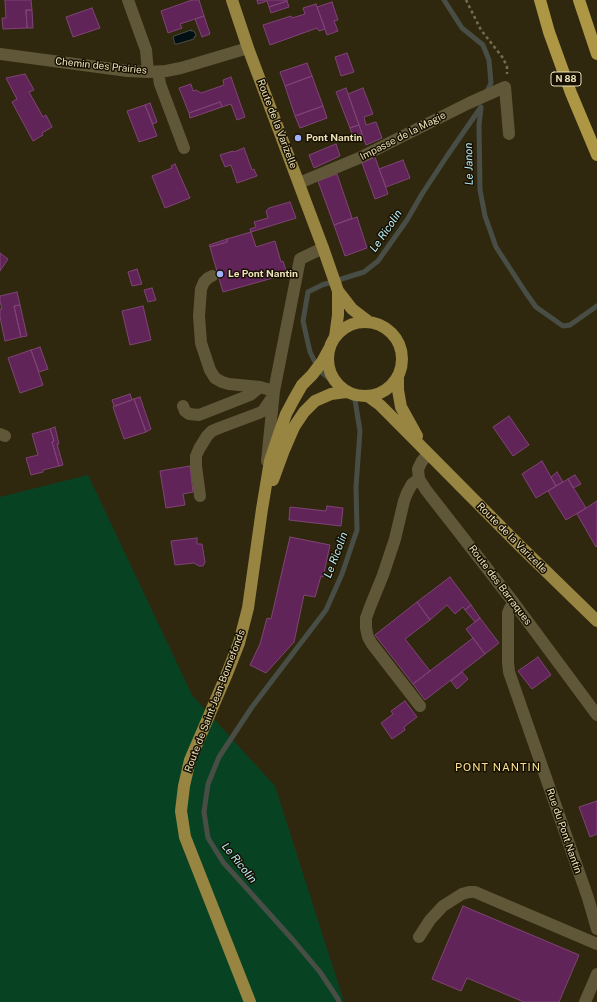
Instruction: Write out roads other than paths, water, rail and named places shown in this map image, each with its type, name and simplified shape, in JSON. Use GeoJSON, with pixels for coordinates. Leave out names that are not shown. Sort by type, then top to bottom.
{"type":"FeatureCollection","features":[{"type":"Feature","properties":{"kind":"highway","name":"N 88"},"geometry":{"type":"LineString","coordinates":[[540,0],[549,32],[571,93],[597,155]]}},
{"type":"Feature","properties":{"kind":"highway"},"geometry":{"type":"LineString","coordinates":[[579,0],[597,54]]}},
{"type":"Feature","properties":{"kind":"main road","name":"Route de la Varizelle"},"geometry":{"type":"LineString","coordinates":[[232,0],[248,48],[338,291]]}},
{"type":"Feature","properties":{"kind":"main road"},"geometry":{"type":"LineString","coordinates":[[338,291],[352,309],[369,322],[387,329],[400,344],[403,356],[402,368],[398,378],[390,388],[380,394],[369,397],[357,396],[346,392],[337,384],[331,374],[328,362],[329,349],[335,337],[344,328],[356,323],[369,322]]}},
{"type":"Feature","properties":{"kind":"main road"},"geometry":{"type":"LineString","coordinates":[[335,337],[338,315],[338,291]]}},
{"type":"Feature","properties":{"kind":"main road","name":"Route de Saint-Jean-Bonnefonds"},"geometry":{"type":"LineString","coordinates":[[250,1002],[185,837],[181,811],[184,786],[190,760],[239,643],[248,608],[270,461],[286,414],[302,385],[322,362],[329,349]]}},
{"type":"Feature","properties":{"kind":"main road"},"geometry":{"type":"LineString","coordinates":[[398,378],[398,390],[402,407],[428,454]]}},
{"type":"Feature","properties":{"kind":"main road","name":"Route de Saint-Jean-Bonnefonds"},"geometry":{"type":"LineString","coordinates":[[262,509],[284,450],[294,427],[304,412],[315,401],[331,394],[346,392]]}},
{"type":"Feature","properties":{"kind":"main road"},"geometry":{"type":"LineString","coordinates":[[369,397],[393,418],[428,454]]}},
{"type":"Feature","properties":{"kind":"main road","name":"Route de la Varizelle"},"geometry":{"type":"LineString","coordinates":[[428,454],[597,621]]}},
{"type":"Feature","properties":{"kind":"street"},"geometry":{"type":"LineString","coordinates":[[128,0],[153,72],[160,84],[184,148]]}},
{"type":"Feature","properties":{"kind":"street","name":"Chemin des Prairies"},"geometry":{"type":"LineString","coordinates":[[0,54],[128,71],[153,72],[181,68],[248,48]]}},
{"type":"Feature","properties":{"kind":"street","name":"Impasse de la Magie"},"geometry":{"type":"LineString","coordinates":[[299,183],[359,158],[500,89],[509,134]]}},
{"type":"Feature","properties":{"kind":"street"},"geometry":{"type":"LineString","coordinates":[[262,509],[274,393],[300,259],[323,248]]}},
{"type":"Feature","properties":{"kind":"street"},"geometry":{"type":"LineString","coordinates":[[212,276],[204,282],[201,289],[199,316],[201,343],[210,370],[215,378],[222,382],[260,387],[274,393]]}},
{"type":"Feature","properties":{"kind":"street"},"geometry":{"type":"LineString","coordinates":[[183,406],[185,411],[189,414],[199,414],[250,395],[260,387]]}},
{"type":"Feature","properties":{"kind":"street"},"geometry":{"type":"LineString","coordinates":[[200,496],[196,456],[207,436],[212,431],[263,411],[274,393]]}},
{"type":"Feature","properties":{"kind":"street"},"geometry":{"type":"LineString","coordinates":[[420,706],[372,644],[368,637],[366,618],[390,556],[405,497],[412,484],[419,479],[418,469],[428,454]]}},
{"type":"Feature","properties":{"kind":"street","name":"Route des Barraques"},"geometry":{"type":"LineString","coordinates":[[419,479],[597,715]]}},
{"type":"Feature","properties":{"kind":"street","name":"Rue du Pont Nantin"},"geometry":{"type":"LineString","coordinates":[[514,603],[508,613],[508,662],[510,672],[588,898],[597,929]]}},
{"type":"Feature","properties":{"kind":"street"},"geometry":{"type":"LineString","coordinates":[[419,937],[430,920],[443,906],[462,894],[475,892],[597,944]]}},
{"type":"Feature","properties":{"kind":"street"},"geometry":{"type":"LineString","coordinates":[[585,1002],[597,974]]}},
{"type":"Feature","properties":{"kind":"waterway","name":"Le Janon"},"geometry":{"type":"LineString","coordinates":[[444,0],[462,28],[483,45],[489,60],[491,83],[486,93]]}},
{"type":"Feature","properties":{"kind":"waterway","name":"Le Ricolin"},"geometry":{"type":"LineString","coordinates":[[339,1002],[320,972],[223,862],[208,838],[204,812],[208,784],[219,757],[252,707],[326,610],[342,574],[357,530],[356,487],[360,431],[355,400],[319,370],[310,352],[303,321],[308,292],[322,285],[364,272],[378,261],[407,220],[422,194],[481,107]]}},
{"type":"Feature","properties":{"kind":"waterway","name":"Le Janon"},"geometry":{"type":"LineString","coordinates":[[481,108],[479,125],[480,190],[485,216],[496,247],[536,307],[563,326],[570,325],[597,306]]}},
{"type":"Feature","properties":{"kind":"place","name":"Pont Nantin"},"geometry":{"type":"Point","coordinates":[298,138]}},
{"type":"Feature","properties":{"kind":"place","name":"Le Pont Nantin"},"geometry":{"type":"Point","coordinates":[220,274]}},
{"type":"Feature","properties":{"kind":"district","name":"PONT NANTIN"},"geometry":{"type":"Point","coordinates":[498,768]}}]}
